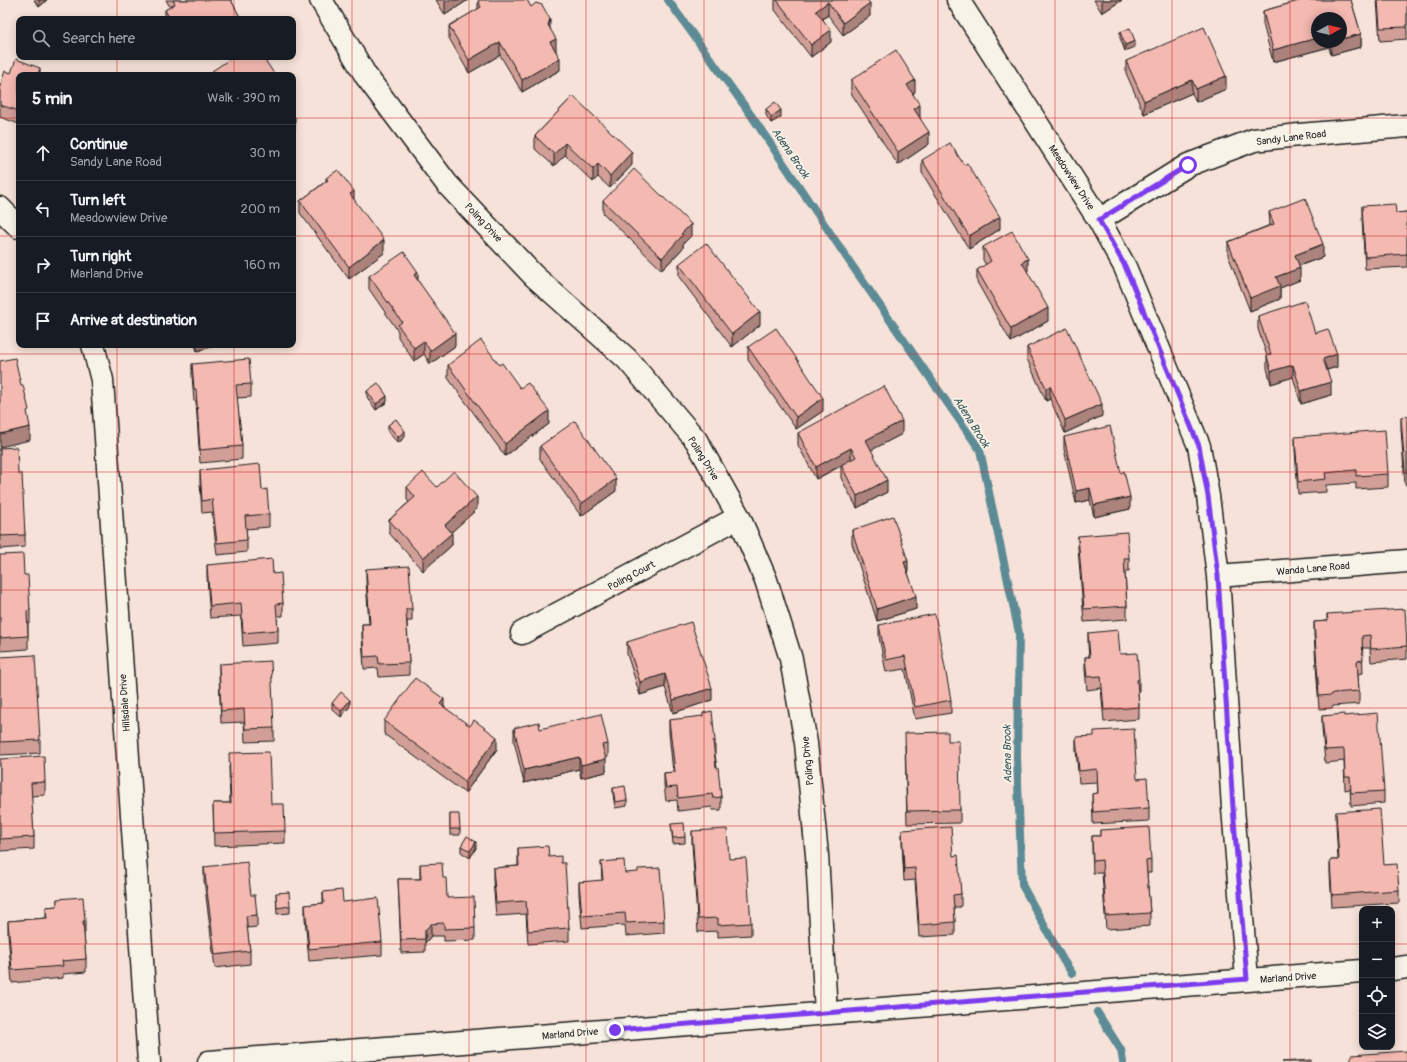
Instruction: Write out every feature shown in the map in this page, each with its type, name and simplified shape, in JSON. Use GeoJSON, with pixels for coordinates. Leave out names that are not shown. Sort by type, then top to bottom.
{"type":"FeatureCollection","features":[{"type":"Feature","properties":{"kind":"street","name":"Poling Drive"},"geometry":{"type":"LineString","coordinates":[[321,0],[366,76],[447,184],[534,276],[627,359],[696,440],[739,517],[766,580],[791,659],[806,743],[817,855],[826,1013]]}},
{"type":"Feature","properties":{"kind":"street","name":"Meadowview Drive"},"geometry":{"type":"LineString","coordinates":[[958,0],[1099,220],[1125,266],[1199,446],[1208,496],[1218,576],[1233,808],[1247,979]]}},
{"type":"Feature","properties":{"kind":"street","name":"Sandy Lane Road"},"geometry":{"type":"LineString","coordinates":[[1099,220],[1188,165],[1254,140],[1407,126]]}},
{"type":"Feature","properties":{"kind":"street"},"geometry":{"type":"LineString","coordinates":[[0,208],[16,224]]}},
{"type":"Feature","properties":{"kind":"street","name":"Hillsdale Drive"},"geometry":{"type":"LineString","coordinates":[[94,348],[102,380],[148,1062]]}},
{"type":"Feature","properties":{"kind":"street","name":"Poling Court"},"geometry":{"type":"LineString","coordinates":[[522,633],[739,517]]}},
{"type":"Feature","properties":{"kind":"street","name":"Wanda Lane Road"},"geometry":{"type":"LineString","coordinates":[[1218,576],[1407,561]]}},
{"type":"Feature","properties":{"kind":"street"},"geometry":{"type":"LineString","coordinates":[[1395,969],[1407,967]]}},
{"type":"Feature","properties":{"kind":"street","name":"Marland Drive"},"geometry":{"type":"LineString","coordinates":[[208,1062],[1359,971]]}},
{"type":"Feature","properties":{"kind":"building"},"geometry":{"type":"Polygon","coordinates":[[[173,0],[231,0],[239,16],[168,16],[165,10],[175,4],[173,0]]]}},
{"type":"Feature","properties":{"kind":"building"},"geometry":{"type":"Polygon","coordinates":[[[527,0],[531,7],[536,3],[542,5],[550,19],[548,25],[556,39],[550,42],[560,58],[522,80],[500,42],[469,60],[449,26],[481,7],[478,1],[527,0]]]}},
{"type":"Feature","properties":{"kind":"building"},"geometry":{"type":"Polygon","coordinates":[[[777,0],[867,0],[870,3],[843,23],[828,2],[816,11],[831,30],[811,45],[777,0]]]}},
{"type":"Feature","properties":{"kind":"building"},"geometry":{"type":"Polygon","coordinates":[[[1302,0],[1351,0],[1361,34],[1347,38],[1347,12],[1311,12],[1311,40],[1273,50],[1263,11],[1302,0]]]}},
{"type":"Feature","properties":{"kind":"building"},"geometry":{"type":"Polygon","coordinates":[[[1378,0],[1407,0],[1407,27],[1380,28],[1378,0]]]}},
{"type":"Feature","properties":{"kind":"building"},"geometry":{"type":"Polygon","coordinates":[[[1204,27],[1226,76],[1196,89],[1192,80],[1144,101],[1126,61],[1204,27]]]}},
{"type":"Feature","properties":{"kind":"building"},"geometry":{"type":"Polygon","coordinates":[[[1130,28],[1135,41],[1125,45],[1120,32],[1130,28]]]}},
{"type":"Feature","properties":{"kind":"building"},"geometry":{"type":"Polygon","coordinates":[[[896,50],[915,80],[907,85],[920,105],[914,109],[929,132],[898,152],[851,80],[896,50]]]}},
{"type":"Feature","properties":{"kind":"building"},"geometry":{"type":"Polygon","coordinates":[[[16,59],[40,68],[39,72],[16,72],[16,110],[0,105],[0,86],[5,71],[11,73],[16,59]]]}},
{"type":"Feature","properties":{"kind":"building"},"geometry":{"type":"Polygon","coordinates":[[[228,60],[265,60],[273,72],[212,72],[228,60]]]}},
{"type":"Feature","properties":{"kind":"building"},"geometry":{"type":"Polygon","coordinates":[[[573,96],[632,152],[610,176],[598,164],[593,169],[565,143],[554,154],[535,136],[573,96]]]}},
{"type":"Feature","properties":{"kind":"building"},"geometry":{"type":"Polygon","coordinates":[[[775,102],[781,110],[771,117],[766,109],[775,102]]]}},
{"type":"Feature","properties":{"kind":"building"},"geometry":{"type":"Polygon","coordinates":[[[950,143],[964,165],[967,163],[1000,217],[969,236],[922,160],[950,143]]]}},
{"type":"Feature","properties":{"kind":"building"},"geometry":{"type":"Polygon","coordinates":[[[634,169],[691,224],[662,258],[603,201],[634,169]]]}},
{"type":"Feature","properties":{"kind":"building"},"geometry":{"type":"Polygon","coordinates":[[[338,170],[354,191],[350,194],[384,240],[349,267],[300,201],[328,180],[326,178],[338,170]]]}},
{"type":"Feature","properties":{"kind":"building"},"geometry":{"type":"Polygon","coordinates":[[[1305,198],[1323,244],[1295,255],[1300,268],[1276,277],[1280,286],[1250,298],[1228,242],[1274,224],[1269,212],[1305,198]]]}},
{"type":"Feature","properties":{"kind":"building"},"geometry":{"type":"Polygon","coordinates":[[[1395,204],[1396,213],[1407,212],[1407,254],[1365,257],[1362,206],[1395,204]]]}},
{"type":"Feature","properties":{"kind":"building"},"geometry":{"type":"Polygon","coordinates":[[[1012,231],[1028,259],[1022,262],[1048,308],[1011,329],[977,270],[991,261],[983,247],[1012,231]]]}},
{"type":"Feature","properties":{"kind":"building"},"geometry":{"type":"Polygon","coordinates":[[[706,243],[760,312],[732,334],[679,264],[706,243]]]}},
{"type":"Feature","properties":{"kind":"building"},"geometry":{"type":"Polygon","coordinates":[[[404,252],[418,272],[414,275],[455,333],[430,351],[424,341],[414,348],[398,325],[402,322],[369,276],[404,252]]]}},
{"type":"Feature","properties":{"kind":"building"},"geometry":{"type":"Polygon","coordinates":[[[1305,301],[1315,333],[1328,329],[1337,354],[1323,359],[1331,382],[1301,391],[1293,365],[1271,371],[1267,356],[1271,354],[1258,316],[1305,301]]]}},
{"type":"Feature","properties":{"kind":"building"},"geometry":{"type":"Polygon","coordinates":[[[776,328],[823,398],[796,417],[748,347],[776,328]]]}},
{"type":"Feature","properties":{"kind":"building"},"geometry":{"type":"Polygon","coordinates":[[[1067,328],[1102,404],[1065,420],[1050,386],[1046,388],[1027,347],[1067,328]]]}},
{"type":"Feature","properties":{"kind":"building"},"geometry":{"type":"Polygon","coordinates":[[[481,340],[499,365],[502,363],[520,388],[528,383],[549,411],[505,444],[448,365],[481,340]]]}},
{"type":"Feature","properties":{"kind":"building"},"geometry":{"type":"Polygon","coordinates":[[[15,358],[21,385],[23,385],[29,410],[27,411],[30,427],[0,434],[0,361],[15,358]]]}},
{"type":"Feature","properties":{"kind":"building"},"geometry":{"type":"Polygon","coordinates":[[[249,359],[251,384],[236,385],[242,446],[200,450],[196,389],[194,389],[192,364],[249,359]]]}},
{"type":"Feature","properties":{"kind":"building"},"geometry":{"type":"Polygon","coordinates":[[[378,383],[387,396],[376,404],[367,391],[378,383]]]}},
{"type":"Feature","properties":{"kind":"building"},"geometry":{"type":"Polygon","coordinates":[[[884,386],[902,421],[866,440],[887,480],[857,496],[841,465],[856,457],[851,448],[816,467],[798,433],[884,386]]]}},
{"type":"Feature","properties":{"kind":"building"},"geometry":{"type":"Polygon","coordinates":[[[1407,416],[1407,472],[1405,472],[1401,417],[1407,416]]]}},
{"type":"Feature","properties":{"kind":"building"},"geometry":{"type":"Polygon","coordinates":[[[396,419],[405,431],[398,437],[388,425],[396,419]]]}},
{"type":"Feature","properties":{"kind":"building"},"geometry":{"type":"Polygon","coordinates":[[[575,421],[616,479],[581,504],[540,446],[575,421]]]}},
{"type":"Feature","properties":{"kind":"building"},"geometry":{"type":"Polygon","coordinates":[[[1110,426],[1121,473],[1124,471],[1130,497],[1094,505],[1090,488],[1076,491],[1064,437],[1110,426]]]}},
{"type":"Feature","properties":{"kind":"building"},"geometry":{"type":"Polygon","coordinates":[[[1385,430],[1388,474],[1356,476],[1356,470],[1325,473],[1326,479],[1298,482],[1295,437],[1385,430]]]}},
{"type":"Feature","properties":{"kind":"building"},"geometry":{"type":"Polygon","coordinates":[[[17,447],[18,474],[22,474],[25,535],[0,536],[0,448],[17,447]]]}},
{"type":"Feature","properties":{"kind":"building"},"geometry":{"type":"Polygon","coordinates":[[[260,464],[262,490],[267,489],[269,514],[245,516],[247,540],[217,543],[212,499],[202,501],[200,470],[260,464]]]}},
{"type":"Feature","properties":{"kind":"building"},"geometry":{"type":"Polygon","coordinates":[[[454,471],[477,497],[445,525],[452,533],[423,558],[389,520],[415,497],[407,487],[423,472],[437,487],[454,471]]]}},
{"type":"Feature","properties":{"kind":"building"},"geometry":{"type":"Polygon","coordinates":[[[893,516],[908,561],[904,562],[916,596],[877,609],[852,530],[893,516]]]}},
{"type":"Feature","properties":{"kind":"building"},"geometry":{"type":"Polygon","coordinates":[[[1127,532],[1129,558],[1124,558],[1127,606],[1084,609],[1078,536],[1127,532]]]}},
{"type":"Feature","properties":{"kind":"building"},"geometry":{"type":"Polygon","coordinates":[[[23,554],[24,575],[28,575],[30,610],[27,611],[28,636],[0,638],[0,555],[23,554]]]}},
{"type":"Feature","properties":{"kind":"building"},"geometry":{"type":"Polygon","coordinates":[[[272,559],[273,574],[281,573],[283,603],[276,604],[278,630],[243,633],[241,603],[210,606],[207,565],[272,559]]]}},
{"type":"Feature","properties":{"kind":"building"},"geometry":{"type":"Polygon","coordinates":[[[409,566],[412,609],[406,609],[409,663],[379,664],[378,656],[364,657],[362,624],[370,624],[366,569],[409,566]]]}},
{"type":"Feature","properties":{"kind":"building"},"geometry":{"type":"Polygon","coordinates":[[[1405,609],[1407,646],[1371,649],[1370,635],[1362,636],[1363,660],[1357,661],[1359,691],[1333,693],[1332,695],[1319,696],[1314,622],[1328,621],[1327,614],[1405,609]]]}},
{"type":"Feature","properties":{"kind":"building"},"geometry":{"type":"Polygon","coordinates":[[[935,614],[951,700],[915,707],[905,656],[886,660],[879,625],[935,614]]]}},
{"type":"Feature","properties":{"kind":"building"},"geometry":{"type":"Polygon","coordinates":[[[691,622],[712,688],[673,700],[665,674],[640,682],[627,642],[691,622]]]}},
{"type":"Feature","properties":{"kind":"building"},"geometry":{"type":"Polygon","coordinates":[[[1118,630],[1120,654],[1137,653],[1139,707],[1104,710],[1101,676],[1087,677],[1085,657],[1090,657],[1088,633],[1118,630]]]}},
{"type":"Feature","properties":{"kind":"building"},"geometry":{"type":"Polygon","coordinates":[[[35,655],[40,740],[0,742],[0,657],[35,655]]]}},
{"type":"Feature","properties":{"kind":"building"},"geometry":{"type":"Polygon","coordinates":[[[271,661],[274,728],[245,729],[244,709],[221,711],[219,664],[271,661]]]}},
{"type":"Feature","properties":{"kind":"building"},"geometry":{"type":"Polygon","coordinates":[[[415,678],[444,699],[440,704],[470,726],[474,720],[497,737],[465,781],[384,721],[415,678]]]}},
{"type":"Feature","properties":{"kind":"building"},"geometry":{"type":"Polygon","coordinates":[[[341,692],[350,700],[341,711],[332,703],[341,692]]]}},
{"type":"Feature","properties":{"kind":"building"},"geometry":{"type":"Polygon","coordinates":[[[712,711],[715,741],[713,741],[716,767],[718,767],[721,797],[713,798],[712,794],[678,798],[677,787],[666,788],[664,773],[675,772],[669,720],[703,716],[703,713],[712,711]]]}},
{"type":"Feature","properties":{"kind":"building"},"geometry":{"type":"Polygon","coordinates":[[[1378,713],[1384,791],[1351,793],[1350,777],[1345,777],[1344,749],[1325,750],[1322,716],[1378,713]]]}},
{"type":"Feature","properties":{"kind":"building"},"geometry":{"type":"Polygon","coordinates":[[[601,714],[608,744],[602,745],[606,759],[581,765],[579,757],[524,770],[514,728],[539,722],[540,729],[601,714]]]}},
{"type":"Feature","properties":{"kind":"building"},"geometry":{"type":"Polygon","coordinates":[[[1134,729],[1137,779],[1147,778],[1149,808],[1093,812],[1092,794],[1098,793],[1097,769],[1079,771],[1076,737],[1094,736],[1094,731],[1134,729]]]}},
{"type":"Feature","properties":{"kind":"building"},"geometry":{"type":"Polygon","coordinates":[[[948,732],[948,741],[959,741],[960,810],[907,811],[905,733],[948,732]]]}},
{"type":"Feature","properties":{"kind":"building"},"geometry":{"type":"Polygon","coordinates":[[[269,752],[271,804],[284,804],[285,831],[214,833],[213,803],[231,803],[229,753],[269,752]]]}},
{"type":"Feature","properties":{"kind":"building"},"geometry":{"type":"Polygon","coordinates":[[[44,756],[45,782],[31,783],[34,837],[0,839],[0,759],[44,756]]]}},
{"type":"Feature","properties":{"kind":"building"},"geometry":{"type":"Polygon","coordinates":[[[625,786],[627,800],[615,802],[613,788],[625,786]]]}},
{"type":"Feature","properties":{"kind":"building"},"geometry":{"type":"Polygon","coordinates":[[[1380,809],[1384,865],[1397,864],[1399,890],[1332,895],[1330,860],[1339,860],[1336,812],[1380,809]]]}},
{"type":"Feature","properties":{"kind":"building"},"geometry":{"type":"Polygon","coordinates":[[[450,814],[459,814],[460,829],[450,829],[450,814]]]}},
{"type":"Feature","properties":{"kind":"building"},"geometry":{"type":"Polygon","coordinates":[[[684,823],[685,837],[673,838],[671,824],[684,823]]]}},
{"type":"Feature","properties":{"kind":"building"},"geometry":{"type":"Polygon","coordinates":[[[951,827],[953,856],[958,855],[961,894],[953,895],[955,922],[919,925],[915,868],[904,869],[902,830],[951,827]]]}},
{"type":"Feature","properties":{"kind":"building"},"geometry":{"type":"Polygon","coordinates":[[[1149,827],[1151,860],[1146,861],[1150,913],[1106,916],[1102,860],[1093,861],[1092,836],[1100,836],[1100,830],[1149,827]]]}},
{"type":"Feature","properties":{"kind":"building"},"geometry":{"type":"Polygon","coordinates":[[[727,829],[729,859],[746,858],[751,923],[718,925],[718,918],[698,919],[692,831],[727,829]]]}},
{"type":"Feature","properties":{"kind":"building"},"geometry":{"type":"Polygon","coordinates":[[[467,836],[476,842],[470,851],[461,846],[467,836]]]}},
{"type":"Feature","properties":{"kind":"building"},"geometry":{"type":"Polygon","coordinates":[[[548,846],[549,857],[561,856],[561,863],[565,863],[569,928],[528,931],[526,901],[496,903],[493,868],[519,866],[518,848],[548,846]]]}},
{"type":"Feature","properties":{"kind":"building"},"geometry":{"type":"Polygon","coordinates":[[[624,860],[625,873],[638,872],[638,869],[660,868],[664,921],[626,923],[625,913],[582,916],[579,882],[603,880],[601,862],[624,860]]]}},
{"type":"Feature","properties":{"kind":"building"},"geometry":{"type":"Polygon","coordinates":[[[247,862],[251,895],[255,895],[257,915],[246,916],[250,951],[215,955],[204,867],[247,862]]]}},
{"type":"Feature","properties":{"kind":"building"},"geometry":{"type":"Polygon","coordinates":[[[442,863],[443,878],[446,878],[447,898],[474,897],[475,928],[444,929],[444,923],[431,924],[425,930],[425,939],[401,940],[398,879],[421,879],[420,864],[442,863]]]}},
{"type":"Feature","properties":{"kind":"building"},"geometry":{"type":"Polygon","coordinates":[[[342,890],[343,902],[378,898],[382,942],[309,949],[305,905],[324,903],[323,892],[342,890]]]}},
{"type":"Feature","properties":{"kind":"building"},"geometry":{"type":"Polygon","coordinates":[[[289,892],[290,906],[277,908],[276,893],[289,892]]]}},
{"type":"Feature","properties":{"kind":"building"},"geometry":{"type":"Polygon","coordinates":[[[83,897],[86,959],[62,961],[63,966],[12,970],[8,921],[47,918],[46,907],[57,906],[57,899],[83,897]]]}},
{"type":"Feature","properties":{"kind":"building"},"geometry":{"type":"Polygon","coordinates":[[[1407,1051],[1407,1062],[1351,1062],[1351,1055],[1407,1051]]]}},
{"type":"Feature","properties":{"kind":"building"},"geometry":{"type":"Polygon","coordinates":[[[1311,1060],[1311,1062],[1282,1062],[1311,1060]]]}},
{"type":"Feature","properties":{"kind":"waterway","name":"Adena Brook"},"geometry":{"type":"LineString","coordinates":[[668,0],[751,115],[851,264],[980,450],[1019,633],[1017,757],[1022,885],[1063,960],[1072,973]]}},
{"type":"Feature","properties":{"kind":"waterway","name":"Adena Brook"},"geometry":{"type":"LineString","coordinates":[[1097,1012],[1121,1050],[1123,1062]]}},
{"type":"Feature","properties":{"kind":"route"},"geometry":{"type":"LineString","coordinates":[[615,1030],[1247,979],[1233,808],[1218,576],[1208,496],[1199,446],[1125,266],[1099,220],[1188,165]]}}]}
